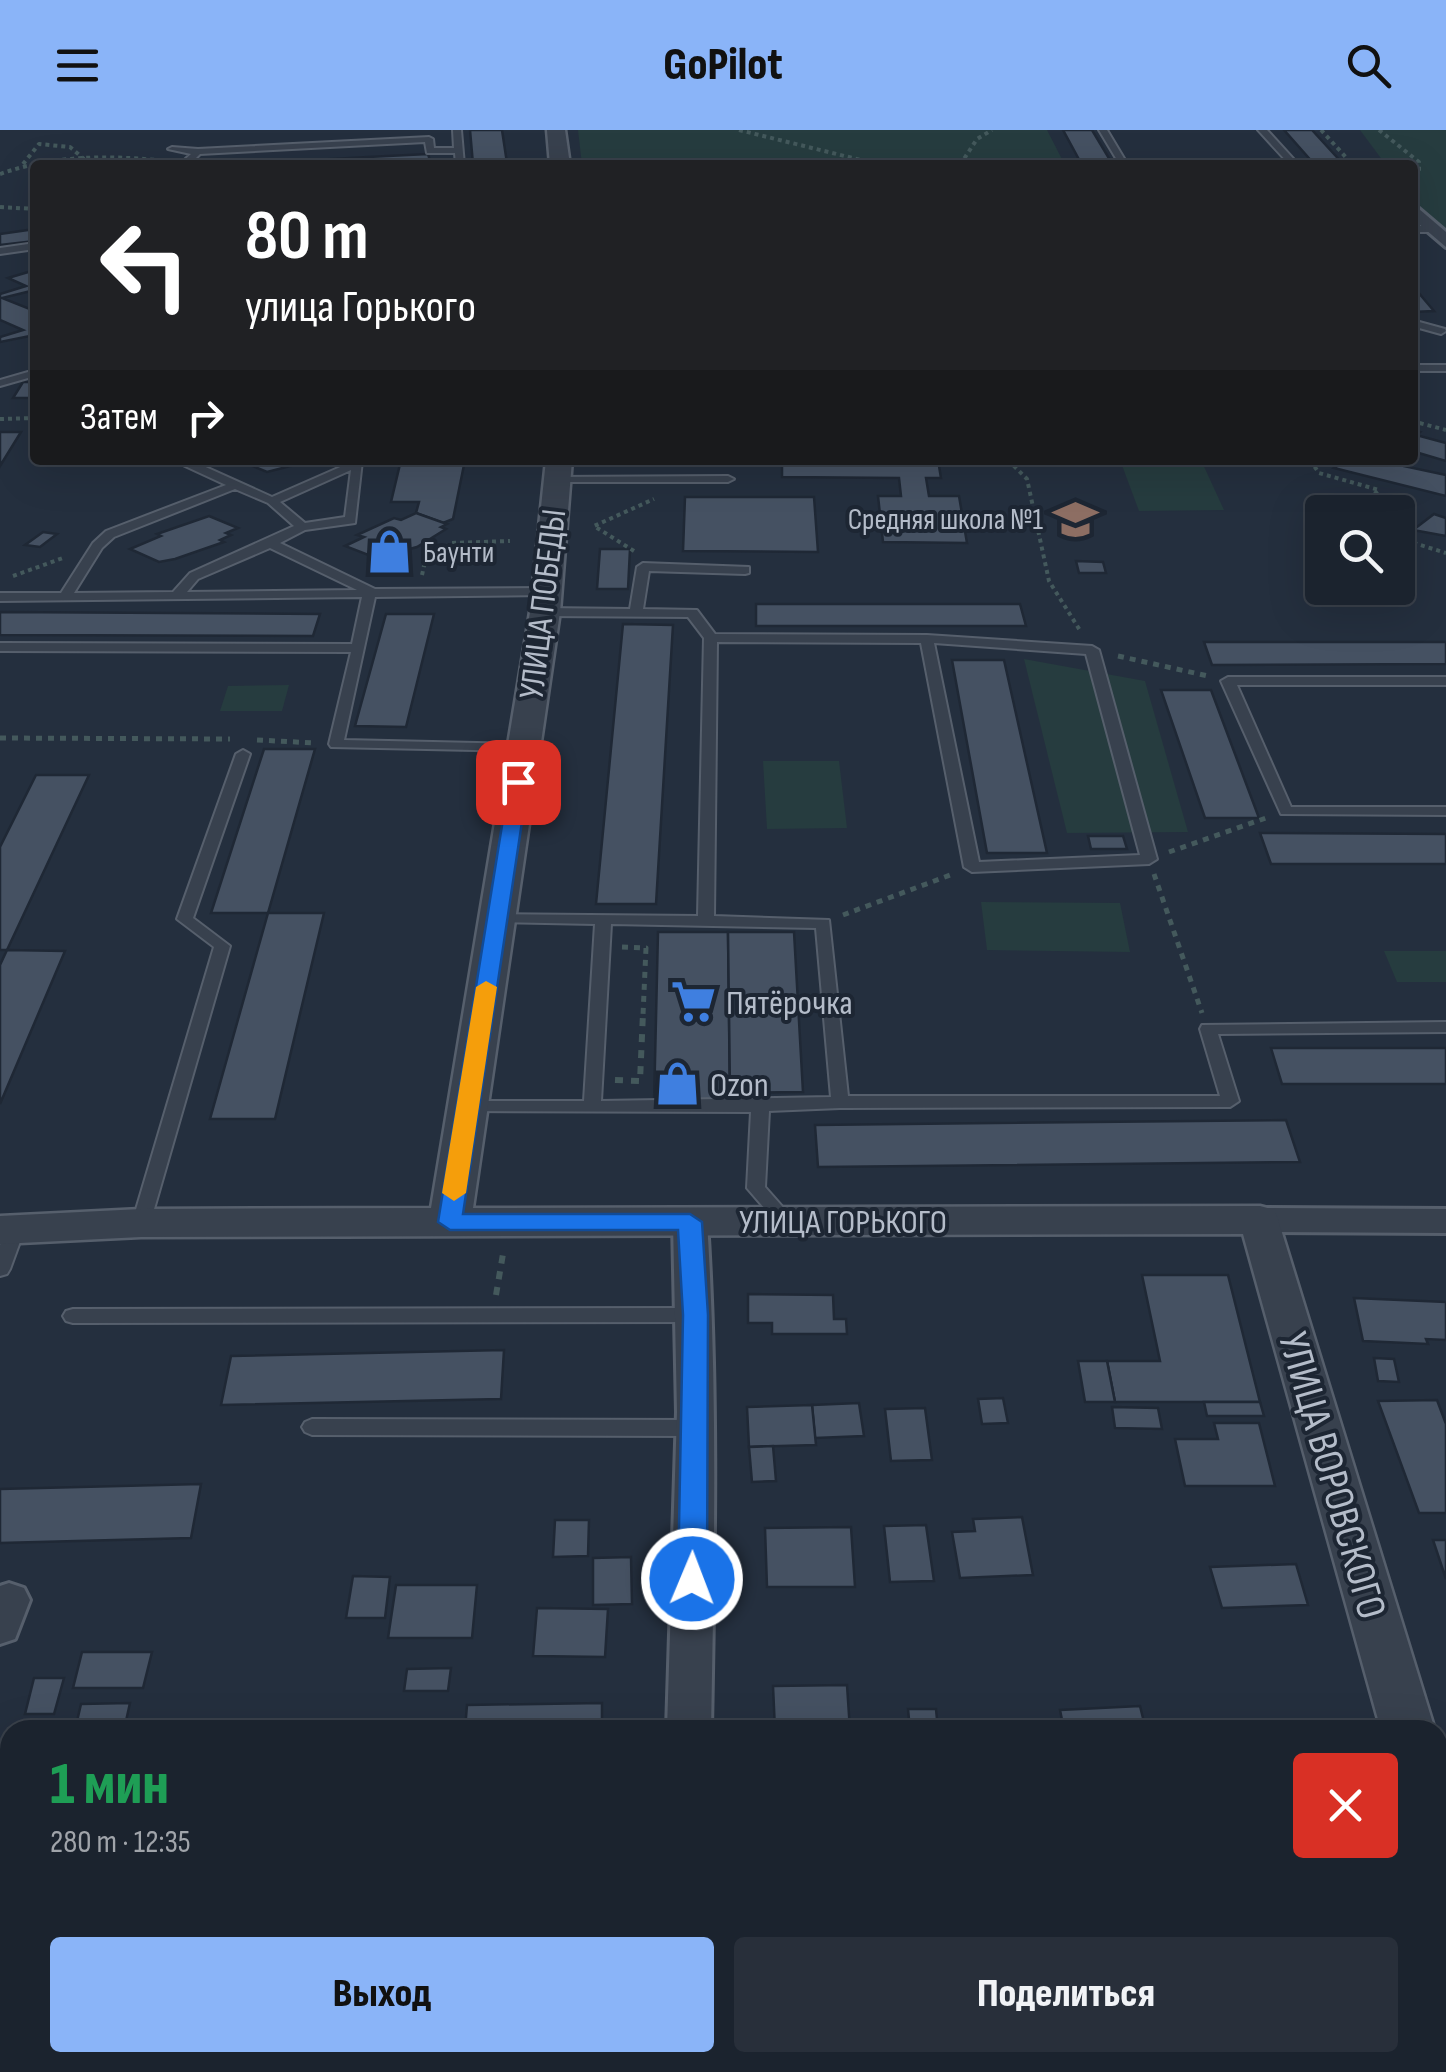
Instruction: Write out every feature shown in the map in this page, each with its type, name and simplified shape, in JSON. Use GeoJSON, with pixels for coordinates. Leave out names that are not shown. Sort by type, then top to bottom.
{"type":"FeatureCollection","features":[{"type":"Feature","properties":{"kind":"street"},"geometry":{"type":"LineString","coordinates":[[556,130],[559,160]]}},
{"type":"Feature","properties":{"kind":"street","name":"УЛИЦА ПОБЕДЫ"},"geometry":{"type":"LineString","coordinates":[[450,1222],[546,602],[558,470]]}},
{"type":"Feature","properties":{"kind":"street","name":"УЛИЦА ВОРОВСКОГО"},"geometry":{"type":"LineString","coordinates":[[1260,1220],[1405,1720]]}},
{"type":"Feature","properties":{"kind":"street","name":"УЛИЦА ГОРЬКОГО"},"geometry":{"type":"LineString","coordinates":[[8,1229],[450,1222],[1446,1221]]}},
{"type":"Feature","properties":{"kind":"street"},"geometry":{"type":"LineString","coordinates":[[689,1720],[696,1428],[696,1315],[690,1222]]}},
{"type":"Feature","properties":{"kind":"lane"},"geometry":{"type":"LineString","coordinates":[[456,130],[460,160]]}},
{"type":"Feature","properties":{"kind":"lane"},"geometry":{"type":"LineString","coordinates":[[1103,130],[1121,160]]}},
{"type":"Feature","properties":{"kind":"lane"},"geometry":{"type":"LineString","coordinates":[[1262,130],[1289,160]]}},
{"type":"Feature","properties":{"kind":"lane"},"geometry":{"type":"LineString","coordinates":[[172,149],[198,152],[430,139],[430,151]]}},
{"type":"Feature","properties":{"kind":"lane"},"geometry":{"type":"LineString","coordinates":[[271,160],[459,150]]}},
{"type":"Feature","properties":{"kind":"lane"},"geometry":{"type":"LineString","coordinates":[[189,160],[198,152]]}},
{"type":"Feature","properties":{"kind":"lane"},"geometry":{"type":"LineString","coordinates":[[0,251],[30,247]]}},
{"type":"Feature","properties":{"kind":"lane"},"geometry":{"type":"LineString","coordinates":[[1418,325],[1444,333]]}},
{"type":"Feature","properties":{"kind":"lane"},"geometry":{"type":"LineString","coordinates":[[1418,368],[1446,368]]}},
{"type":"Feature","properties":{"kind":"lane"},"geometry":{"type":"LineString","coordinates":[[0,383],[30,374]]}},
{"type":"Feature","properties":{"kind":"lane"},"geometry":{"type":"LineString","coordinates":[[190,465],[272,501],[302,527]]}},
{"type":"Feature","properties":{"kind":"lane"},"geometry":{"type":"LineString","coordinates":[[272,501],[349,465]]}},
{"type":"Feature","properties":{"kind":"lane"},"geometry":{"type":"LineString","coordinates":[[176,597],[194,576],[302,527],[351,520],[358,465]]}},
{"type":"Feature","properties":{"kind":"lane"},"geometry":{"type":"LineString","coordinates":[[558,470],[728,479]]}},
{"type":"Feature","properties":{"kind":"lane"},"geometry":{"type":"LineString","coordinates":[[65,597],[97,546],[110,534],[236,486]]}},
{"type":"Feature","properties":{"kind":"lane"},"geometry":{"type":"LineString","coordinates":[[270,543],[370,591]]}},
{"type":"Feature","properties":{"kind":"lane"},"geometry":{"type":"LineString","coordinates":[[636,612],[642,567],[745,570]]}},
{"type":"Feature","properties":{"kind":"lane"},"geometry":{"type":"LineString","coordinates":[[370,591],[336,744],[524,748]]}},
{"type":"Feature","properties":{"kind":"lane"},"geometry":{"type":"LineString","coordinates":[[0,597],[302,597],[419,591],[636,612],[692,613],[711,638],[706,921]]}},
{"type":"Feature","properties":{"kind":"lane"},"geometry":{"type":"LineString","coordinates":[[711,638],[928,640],[1092,650],[1149,858],[972,867],[928,640]]}},
{"type":"Feature","properties":{"kind":"lane"},"geometry":{"type":"LineString","coordinates":[[0,646],[358,648]]}},
{"type":"Feature","properties":{"kind":"lane"},"geometry":{"type":"LineString","coordinates":[[1446,681],[1228,681],[1286,811],[1446,811]]}},
{"type":"Feature","properties":{"kind":"lane"},"geometry":{"type":"LineString","coordinates":[[141,1224],[222,946],[186,919],[242,754]]}},
{"type":"Feature","properties":{"kind":"lane"},"geometry":{"type":"LineString","coordinates":[[497,917],[823,922],[840,1102]]}},
{"type":"Feature","properties":{"kind":"lane"},"geometry":{"type":"LineString","coordinates":[[592,1106],[602,919]]}},
{"type":"Feature","properties":{"kind":"lane"},"geometry":{"type":"LineString","coordinates":[[468,1108],[1230,1101],[1208,1030],[1446,1026]]}},
{"type":"Feature","properties":{"kind":"lane"},"geometry":{"type":"LineString","coordinates":[[760,1106],[756,1188],[786,1221]]}},
{"type":"Feature","properties":{"kind":"lane"},"geometry":{"type":"LineString","coordinates":[[0,1269],[8,1229]]}},
{"type":"Feature","properties":{"kind":"lane"},"geometry":{"type":"LineString","coordinates":[[74,1316],[696,1315]]}},
{"type":"Feature","properties":{"kind":"lane"},"geometry":{"type":"LineString","coordinates":[[312,1427],[696,1428]]}},
{"type":"Feature","properties":{"kind":"path"},"geometry":{"type":"LineString","coordinates":[[739,130],[860,160]]}},
{"type":"Feature","properties":{"kind":"path"},"geometry":{"type":"LineString","coordinates":[[963,160],[978,138],[992,130]]}},
{"type":"Feature","properties":{"kind":"path"},"geometry":{"type":"LineString","coordinates":[[1321,130],[1348,160]]}},
{"type":"Feature","properties":{"kind":"path"},"geometry":{"type":"LineString","coordinates":[[1379,130],[1416,160]]}},
{"type":"Feature","properties":{"kind":"path"},"geometry":{"type":"LineString","coordinates":[[22,165],[39,144],[62,144],[79,150],[84,160],[122,155],[152,160]]}},
{"type":"Feature","properties":{"kind":"path"},"geometry":{"type":"LineString","coordinates":[[0,174],[30,164]]}},
{"type":"Feature","properties":{"kind":"path"},"geometry":{"type":"LineString","coordinates":[[0,206],[30,209]]}},
{"type":"Feature","properties":{"kind":"path"},"geometry":{"type":"LineString","coordinates":[[0,419],[30,418]]}},
{"type":"Feature","properties":{"kind":"path"},"geometry":{"type":"LineString","coordinates":[[1418,423],[1446,430]]}},
{"type":"Feature","properties":{"kind":"path"},"geometry":{"type":"LineString","coordinates":[[1013,465],[1027,479],[1049,582],[1092,650],[1228,681]]}},
{"type":"Feature","properties":{"kind":"path"},"geometry":{"type":"LineString","coordinates":[[1313,465],[1318,473],[1379,490],[1373,495]]}},
{"type":"Feature","properties":{"kind":"path"},"geometry":{"type":"LineString","coordinates":[[661,568],[594,526],[697,480]]}},
{"type":"Feature","properties":{"kind":"path"},"geometry":{"type":"LineString","coordinates":[[419,591],[426,557],[452,543],[510,541]]}},
{"type":"Feature","properties":{"kind":"path"},"geometry":{"type":"LineString","coordinates":[[1415,543],[1446,552]]}},
{"type":"Feature","properties":{"kind":"path"},"geometry":{"type":"LineString","coordinates":[[0,580],[97,546]]}},
{"type":"Feature","properties":{"kind":"path"},"geometry":{"type":"LineString","coordinates":[[0,738],[199,737],[336,744]]}},
{"type":"Feature","properties":{"kind":"path"},"geometry":{"type":"LineString","coordinates":[[1208,1030],[1149,858],[1286,811]]}},
{"type":"Feature","properties":{"kind":"path"},"geometry":{"type":"LineString","coordinates":[[823,922],[972,867]]}},
{"type":"Feature","properties":{"kind":"path"},"geometry":{"type":"LineString","coordinates":[[640,1081],[646,948]]}},
{"type":"Feature","properties":{"kind":"path"},"geometry":{"type":"LineString","coordinates":[[493,1315],[504,1246]]}},
{"type":"Feature","properties":{"kind":"green space"},"geometry":{"type":"Polygon","coordinates":[[[578,130],[1047,130],[1062,160],[581,160],[578,130]]]}},
{"type":"Feature","properties":{"kind":"green space"},"geometry":{"type":"Polygon","coordinates":[[[1360,130],[1446,130],[1446,235],[1418,204],[1418,160],[1382,160],[1360,130]]]}},
{"type":"Feature","properties":{"kind":"green space"},"geometry":{"type":"Polygon","coordinates":[[[1122,465],[1203,465],[1224,510],[1139,511],[1122,465]]]}},
{"type":"Feature","properties":{"kind":"green space"},"geometry":{"type":"Polygon","coordinates":[[[1024,659],[1145,681],[1188,832],[1067,833],[1024,659]]]}},
{"type":"Feature","properties":{"kind":"green space"},"geometry":{"type":"Polygon","coordinates":[[[289,685],[282,711],[220,711],[228,686],[289,685]]]}},
{"type":"Feature","properties":{"kind":"green space"},"geometry":{"type":"Polygon","coordinates":[[[763,761],[839,761],[847,828],[767,829],[763,761]]]}},
{"type":"Feature","properties":{"kind":"green space"},"geometry":{"type":"Polygon","coordinates":[[[981,902],[1120,903],[1130,952],[987,950],[981,902]]]}},
{"type":"Feature","properties":{"kind":"green space"},"geometry":{"type":"Polygon","coordinates":[[[1384,951],[1446,951],[1446,982],[1397,982],[1384,951]]]}},
{"type":"Feature","properties":{"kind":"building"},"geometry":{"type":"Polygon","coordinates":[[[470,130],[502,130],[507,160],[473,160],[470,130]]]}},
{"type":"Feature","properties":{"kind":"building"},"geometry":{"type":"Polygon","coordinates":[[[1063,130],[1092,130],[1110,160],[1079,160],[1063,130]]]}},
{"type":"Feature","properties":{"kind":"building"},"geometry":{"type":"Polygon","coordinates":[[[1284,130],[1312,130],[1339,160],[1311,160],[1284,130]]]}},
{"type":"Feature","properties":{"kind":"building"},"geometry":{"type":"Polygon","coordinates":[[[428,154],[430,160],[315,160],[428,154]]]}},
{"type":"Feature","properties":{"kind":"building"},"geometry":{"type":"Polygon","coordinates":[[[30,230],[30,242],[0,245],[0,234],[30,230]]]}},
{"type":"Feature","properties":{"kind":"building"},"geometry":{"type":"Polygon","coordinates":[[[30,271],[30,291],[2,298],[30,309],[30,336],[0,342],[0,337],[23,330],[0,320],[0,294],[26,286],[8,278],[30,271]]]}},
{"type":"Feature","properties":{"kind":"building"},"geometry":{"type":"Polygon","coordinates":[[[1418,292],[1434,311],[1418,312],[1418,292]]]}},
{"type":"Feature","properties":{"kind":"building"},"geometry":{"type":"Polygon","coordinates":[[[23,382],[30,382],[30,398],[13,398],[23,382]]]}},
{"type":"Feature","properties":{"kind":"building"},"geometry":{"type":"Polygon","coordinates":[[[0,432],[21,432],[0,466],[0,432]]]}},
{"type":"Feature","properties":{"kind":"building"},"geometry":{"type":"Polygon","coordinates":[[[1418,436],[1446,443],[1446,461],[1418,453],[1418,436]]]}},
{"type":"Feature","properties":{"kind":"building"},"geometry":{"type":"Polygon","coordinates":[[[250,465],[294,465],[267,472],[250,465]]]}},
{"type":"Feature","properties":{"kind":"building"},"geometry":{"type":"Polygon","coordinates":[[[400,465],[464,465],[453,519],[443,523],[416,513],[419,502],[391,502],[400,465]]]}},
{"type":"Feature","properties":{"kind":"building"},"geometry":{"type":"Polygon","coordinates":[[[782,465],[939,465],[941,478],[926,478],[929,496],[959,496],[967,543],[883,542],[878,496],[901,496],[899,478],[782,477],[782,465]]]}},
{"type":"Feature","properties":{"kind":"building"},"geometry":{"type":"Polygon","coordinates":[[[1399,465],[1446,475],[1446,496],[1334,468],[1399,465]]]}},
{"type":"Feature","properties":{"kind":"building"},"geometry":{"type":"Polygon","coordinates":[[[685,497],[814,497],[818,552],[683,551],[685,497]]]}},
{"type":"Feature","properties":{"kind":"building"},"geometry":{"type":"Polygon","coordinates":[[[416,513],[447,524],[441,527],[446,529],[417,547],[376,558],[345,546],[364,537],[357,535],[394,518],[401,520],[416,513]]]}},
{"type":"Feature","properties":{"kind":"building"},"geometry":{"type":"Polygon","coordinates":[[[1434,514],[1446,518],[1446,536],[1415,528],[1434,514]]]}},
{"type":"Feature","properties":{"kind":"building"},"geometry":{"type":"Polygon","coordinates":[[[209,516],[238,528],[226,533],[231,535],[220,540],[224,542],[175,559],[159,562],[130,549],[161,536],[157,534],[209,516]]]}},
{"type":"Feature","properties":{"kind":"building"},"geometry":{"type":"Polygon","coordinates":[[[43,532],[57,534],[40,547],[25,545],[43,532]]]}},
{"type":"Feature","properties":{"kind":"building"},"geometry":{"type":"Polygon","coordinates":[[[600,549],[630,549],[628,589],[597,589],[600,549]]]}},
{"type":"Feature","properties":{"kind":"building"},"geometry":{"type":"Polygon","coordinates":[[[1076,561],[1103,562],[1106,573],[1079,573],[1076,561]]]}},
{"type":"Feature","properties":{"kind":"building"},"geometry":{"type":"Polygon","coordinates":[[[756,604],[1020,604],[1026,626],[756,626],[756,604]]]}},
{"type":"Feature","properties":{"kind":"building"},"geometry":{"type":"Polygon","coordinates":[[[0,612],[320,614],[313,636],[0,635],[0,612]]]}},
{"type":"Feature","properties":{"kind":"building"},"geometry":{"type":"Polygon","coordinates":[[[386,614],[434,614],[406,727],[355,726],[386,614]]]}},
{"type":"Feature","properties":{"kind":"building"},"geometry":{"type":"Polygon","coordinates":[[[623,624],[673,625],[656,904],[596,904],[623,624]]]}},
{"type":"Feature","properties":{"kind":"building"},"geometry":{"type":"Polygon","coordinates":[[[1204,642],[1446,642],[1446,664],[1212,665],[1204,642]]]}},
{"type":"Feature","properties":{"kind":"building"},"geometry":{"type":"Polygon","coordinates":[[[952,660],[1004,660],[1047,853],[987,853],[952,660]]]}},
{"type":"Feature","properties":{"kind":"building"},"geometry":{"type":"Polygon","coordinates":[[[1161,690],[1211,690],[1259,818],[1205,818],[1161,690]]]}},
{"type":"Feature","properties":{"kind":"building"},"geometry":{"type":"Polygon","coordinates":[[[264,749],[315,749],[268,913],[211,913],[264,749]]]}},
{"type":"Feature","properties":{"kind":"building"},"geometry":{"type":"Polygon","coordinates":[[[36,775],[89,775],[7,950],[0,950],[0,847],[36,775]]]}},
{"type":"Feature","properties":{"kind":"building"},"geometry":{"type":"Polygon","coordinates":[[[1260,833],[1446,834],[1446,864],[1271,864],[1260,833]]]}},
{"type":"Feature","properties":{"kind":"building"},"geometry":{"type":"Polygon","coordinates":[[[1088,836],[1123,836],[1127,849],[1091,849],[1088,836]]]}},
{"type":"Feature","properties":{"kind":"building"},"geometry":{"type":"Polygon","coordinates":[[[268,913],[324,913],[275,1119],[210,1119],[268,913]]]}},
{"type":"Feature","properties":{"kind":"building","name":"Пятёрочка"},"geometry":{"type":"Polygon","coordinates":[[[658,932],[728,932],[730,1104],[654,1104],[658,932]]]}},
{"type":"Feature","properties":{"kind":"building"},"geometry":{"type":"Polygon","coordinates":[[[728,932],[794,932],[803,1092],[730,1093],[728,932]]]}},
{"type":"Feature","properties":{"kind":"building"},"geometry":{"type":"Polygon","coordinates":[[[7,950],[65,951],[0,1104],[0,965],[7,950]]]}},
{"type":"Feature","properties":{"kind":"building"},"geometry":{"type":"Polygon","coordinates":[[[1271,1048],[1446,1048],[1446,1084],[1282,1084],[1271,1048]]]}},
{"type":"Feature","properties":{"kind":"building"},"geometry":{"type":"Polygon","coordinates":[[[1286,1120],[1300,1162],[818,1167],[815,1125],[1286,1120]]]}},
{"type":"Feature","properties":{"kind":"building"},"geometry":{"type":"Polygon","coordinates":[[[1142,1275],[1228,1275],[1260,1402],[1115,1402],[1107,1361],[1160,1361],[1142,1275]]]}},
{"type":"Feature","properties":{"kind":"building"},"geometry":{"type":"Polygon","coordinates":[[[748,1294],[833,1295],[834,1319],[846,1319],[847,1334],[772,1334],[772,1323],[748,1323],[748,1294]]]}},
{"type":"Feature","properties":{"kind":"building"},"geometry":{"type":"Polygon","coordinates":[[[1354,1298],[1446,1302],[1446,1340],[1426,1339],[1428,1344],[1363,1341],[1354,1298]]]}},
{"type":"Feature","properties":{"kind":"building"},"geometry":{"type":"Polygon","coordinates":[[[504,1350],[501,1399],[221,1405],[231,1356],[504,1350]]]}},
{"type":"Feature","properties":{"kind":"building"},"geometry":{"type":"Polygon","coordinates":[[[1374,1358],[1394,1359],[1399,1382],[1378,1381],[1374,1358]]]}},
{"type":"Feature","properties":{"kind":"building"},"geometry":{"type":"Polygon","coordinates":[[[1078,1361],[1107,1361],[1115,1402],[1085,1402],[1078,1361]]]}},
{"type":"Feature","properties":{"kind":"building"},"geometry":{"type":"Polygon","coordinates":[[[1003,1398],[1008,1423],[982,1424],[978,1399],[1003,1398]]]}},
{"type":"Feature","properties":{"kind":"building"},"geometry":{"type":"Polygon","coordinates":[[[1437,1400],[1446,1424],[1446,1513],[1419,1513],[1378,1401],[1437,1400]]]}},
{"type":"Feature","properties":{"kind":"building"},"geometry":{"type":"Polygon","coordinates":[[[1204,1402],[1260,1402],[1264,1416],[1207,1416],[1204,1402]]]}},
{"type":"Feature","properties":{"kind":"building"},"geometry":{"type":"Polygon","coordinates":[[[859,1403],[864,1436],[815,1438],[812,1405],[859,1403]]]}},
{"type":"Feature","properties":{"kind":"building"},"geometry":{"type":"Polygon","coordinates":[[[812,1405],[816,1445],[749,1447],[747,1407],[812,1405]]]}},
{"type":"Feature","properties":{"kind":"building"},"geometry":{"type":"Polygon","coordinates":[[[1112,1407],[1158,1408],[1162,1429],[1115,1428],[1112,1407]]]}},
{"type":"Feature","properties":{"kind":"building"},"geometry":{"type":"Polygon","coordinates":[[[925,1408],[932,1460],[891,1461],[885,1409],[925,1408]]]}},
{"type":"Feature","properties":{"kind":"building"},"geometry":{"type":"Polygon","coordinates":[[[1214,1423],[1259,1423],[1275,1486],[1185,1486],[1175,1439],[1218,1439],[1214,1423]]]}},
{"type":"Feature","properties":{"kind":"building"},"geometry":{"type":"Polygon","coordinates":[[[773,1446],[776,1481],[752,1482],[749,1447],[773,1446]]]}},
{"type":"Feature","properties":{"kind":"building"},"geometry":{"type":"Polygon","coordinates":[[[201,1484],[191,1538],[0,1543],[0,1489],[201,1484]]]}},
{"type":"Feature","properties":{"kind":"building"},"geometry":{"type":"Polygon","coordinates":[[[1022,1517],[1033,1575],[960,1578],[952,1532],[975,1531],[973,1519],[1022,1517]]]}},
{"type":"Feature","properties":{"kind":"building"},"geometry":{"type":"Polygon","coordinates":[[[555,1520],[589,1520],[588,1556],[553,1557],[555,1520]]]}},
{"type":"Feature","properties":{"kind":"building"},"geometry":{"type":"Polygon","coordinates":[[[926,1525],[934,1581],[890,1582],[884,1526],[926,1525]]]}},
{"type":"Feature","properties":{"kind":"building"},"geometry":{"type":"Polygon","coordinates":[[[851,1527],[855,1587],[767,1587],[765,1528],[851,1527]]]}},
{"type":"Feature","properties":{"kind":"building"},"geometry":{"type":"Polygon","coordinates":[[[1433,1540],[1446,1540],[1446,1579],[1433,1540]]]}},
{"type":"Feature","properties":{"kind":"building"},"geometry":{"type":"Polygon","coordinates":[[[631,1557],[632,1604],[593,1605],[593,1558],[631,1557]]]}},
{"type":"Feature","properties":{"kind":"building"},"geometry":{"type":"Polygon","coordinates":[[[1296,1564],[1308,1605],[1222,1608],[1210,1567],[1296,1564]]]}},
{"type":"Feature","properties":{"kind":"building"},"geometry":{"type":"Polygon","coordinates":[[[353,1576],[390,1577],[385,1618],[346,1618],[353,1576]]]}},
{"type":"Feature","properties":{"kind":"building"},"geometry":{"type":"Polygon","coordinates":[[[396,1585],[477,1585],[472,1638],[388,1638],[396,1585]]]}},
{"type":"Feature","properties":{"kind":"building"},"geometry":{"type":"Polygon","coordinates":[[[537,1608],[608,1609],[605,1657],[533,1656],[537,1608]]]}},
{"type":"Feature","properties":{"kind":"building"},"geometry":{"type":"Polygon","coordinates":[[[82,1652],[152,1652],[143,1688],[73,1688],[82,1652]]]}},
{"type":"Feature","properties":{"kind":"building"},"geometry":{"type":"Polygon","coordinates":[[[451,1668],[448,1691],[404,1691],[407,1669],[451,1668]]]}},
{"type":"Feature","properties":{"kind":"building"},"geometry":{"type":"Polygon","coordinates":[[[34,1678],[64,1678],[54,1714],[25,1714],[34,1678]]]}},
{"type":"Feature","properties":{"kind":"building"},"geometry":{"type":"Polygon","coordinates":[[[847,1685],[849,1720],[775,1720],[773,1686],[847,1685]]]}},
{"type":"Feature","properties":{"kind":"building"},"geometry":{"type":"Polygon","coordinates":[[[130,1703],[126,1720],[77,1720],[81,1704],[130,1703]]]}},
{"type":"Feature","properties":{"kind":"building"},"geometry":{"type":"Polygon","coordinates":[[[602,1703],[602,1720],[466,1720],[467,1705],[602,1703]]]}},
{"type":"Feature","properties":{"kind":"building"},"geometry":{"type":"Polygon","coordinates":[[[1140,1706],[1144,1720],[1062,1720],[1060,1710],[1140,1706]]]}},
{"type":"Feature","properties":{"kind":"building"},"geometry":{"type":"Polygon","coordinates":[[[908,1709],[936,1709],[937,1720],[909,1720],[908,1709]]]}},
{"type":"Feature","properties":{"kind":"slow traffic"},"geometry":{"type":"LineString","coordinates":[[454,1193],[486,987]]}},
{"type":"Feature","properties":{"kind":"place","name":"Средняя школа №1"},"geometry":{"type":"Point","coordinates":[1076,519]}},
{"type":"Feature","properties":{"kind":"place","name":"Баунти"},"geometry":{"type":"Point","coordinates":[390,552]}},
{"type":"Feature","properties":{"kind":"place","name":"Пятёрочка"},"geometry":{"type":"Point","coordinates":[693,1002]}},
{"type":"Feature","properties":{"kind":"place","name":"Ozon"},"geometry":{"type":"Point","coordinates":[677,1084]}},
{"type":"Feature","properties":{"kind":"route"},"geometry":{"type":"LineString","coordinates":[[518,782],[450,1222],[690,1222],[696,1315],[692,1579]]}}]}
